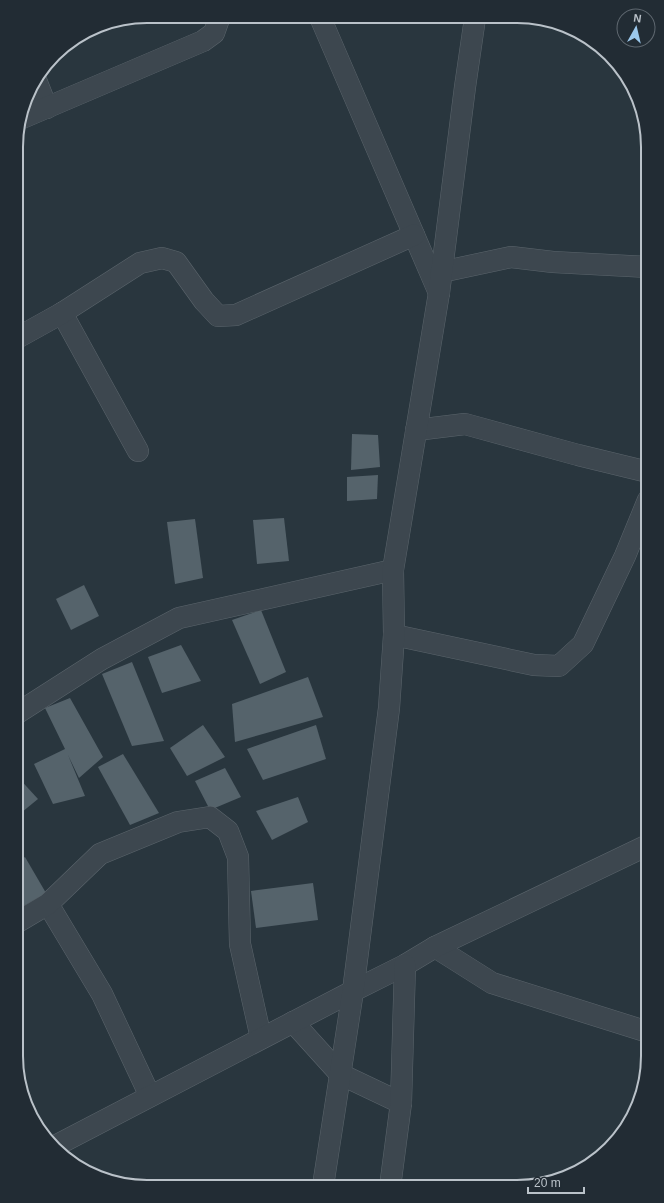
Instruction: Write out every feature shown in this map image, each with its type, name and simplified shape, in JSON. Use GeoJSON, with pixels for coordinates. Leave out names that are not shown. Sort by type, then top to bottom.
{"type":"FeatureCollection","features":[{"type":"Feature","properties":{"kind":"street"},"geometry":{"type":"LineString","coordinates":[[27,117],[202,41],[214,33],[218,23]]}},
{"type":"Feature","properties":{"kind":"street"},"geometry":{"type":"LineString","coordinates":[[323,23],[439,293]]}},
{"type":"Feature","properties":{"kind":"street"},"geometry":{"type":"LineString","coordinates":[[324,1180],[353,991],[389,708],[394,635],[393,570],[439,293],[474,23]]}},
{"type":"Feature","properties":{"kind":"street"},"geometry":{"type":"LineString","coordinates":[[39,87],[47,108]]}},
{"type":"Feature","properties":{"kind":"street"},"geometry":{"type":"LineString","coordinates":[[23,335],[62,313],[140,263],[162,258],[176,262],[204,301],[218,316],[236,315],[414,235]]}},
{"type":"Feature","properties":{"kind":"street"},"geometry":{"type":"LineString","coordinates":[[442,272],[511,257],[553,262],[641,267]]}},
{"type":"Feature","properties":{"kind":"street"},"geometry":{"type":"LineString","coordinates":[[62,313],[138,450]]}},
{"type":"Feature","properties":{"kind":"street"},"geometry":{"type":"LineString","coordinates":[[416,430],[465,424],[578,455],[641,470]]}},
{"type":"Feature","properties":{"kind":"street"},"geometry":{"type":"LineString","coordinates":[[394,635],[534,665],[559,666],[583,644],[625,556],[641,517]]}},
{"type":"Feature","properties":{"kind":"street"},"geometry":{"type":"LineString","coordinates":[[23,710],[102,659],[178,618],[393,570]]}},
{"type":"Feature","properties":{"kind":"street"},"geometry":{"type":"LineString","coordinates":[[23,919],[48,904],[100,854],[178,822],[210,817],[228,831],[238,857],[240,944],[261,1038]]}},
{"type":"Feature","properties":{"kind":"street"},"geometry":{"type":"LineString","coordinates":[[60,1144],[261,1038],[405,965],[435,947],[641,848]]}},
{"type":"Feature","properties":{"kind":"street"},"geometry":{"type":"LineString","coordinates":[[48,904],[102,994],[150,1096]]}},
{"type":"Feature","properties":{"kind":"street"},"geometry":{"type":"LineString","coordinates":[[435,947],[492,983],[641,1030]]}},
{"type":"Feature","properties":{"kind":"street"},"geometry":{"type":"LineString","coordinates":[[391,1180],[401,1103],[405,965]]}},
{"type":"Feature","properties":{"kind":"street"},"geometry":{"type":"LineString","coordinates":[[293,1022],[340,1074],[401,1103]]}},
{"type":"Feature","properties":{"kind":"building"},"geometry":{"type":"Polygon","coordinates":[[[352,434],[378,435],[380,467],[351,470],[352,434]]]}},
{"type":"Feature","properties":{"kind":"building"},"geometry":{"type":"Polygon","coordinates":[[[378,475],[377,499],[347,501],[347,477],[378,475]]]}},
{"type":"Feature","properties":{"kind":"building"},"geometry":{"type":"Polygon","coordinates":[[[284,518],[289,561],[257,564],[253,520],[284,518]]]}},
{"type":"Feature","properties":{"kind":"building"},"geometry":{"type":"Polygon","coordinates":[[[195,519],[203,578],[175,584],[167,522],[195,519]]]}},
{"type":"Feature","properties":{"kind":"building"},"geometry":{"type":"Polygon","coordinates":[[[84,585],[99,616],[71,630],[56,599],[84,585]]]}},
{"type":"Feature","properties":{"kind":"building"},"geometry":{"type":"Polygon","coordinates":[[[261,610],[286,672],[260,684],[232,620],[261,610]]]}},
{"type":"Feature","properties":{"kind":"building"},"geometry":{"type":"Polygon","coordinates":[[[181,645],[201,681],[162,693],[148,657],[181,645]]]}},
{"type":"Feature","properties":{"kind":"building"},"geometry":{"type":"Polygon","coordinates":[[[132,662],[164,741],[132,746],[102,674],[132,662]]]}},
{"type":"Feature","properties":{"kind":"building"},"geometry":{"type":"Polygon","coordinates":[[[308,677],[323,717],[235,742],[232,704],[308,677]]]}},
{"type":"Feature","properties":{"kind":"building"},"geometry":{"type":"Polygon","coordinates":[[[70,698],[103,757],[79,778],[68,755],[85,796],[53,804],[34,764],[65,749],[45,708],[70,698]]]}},
{"type":"Feature","properties":{"kind":"building"},"geometry":{"type":"Polygon","coordinates":[[[203,725],[225,757],[187,776],[170,748],[203,725]]]}},
{"type":"Feature","properties":{"kind":"building"},"geometry":{"type":"Polygon","coordinates":[[[316,725],[326,759],[263,780],[247,749],[316,725]]]}},
{"type":"Feature","properties":{"kind":"building"},"geometry":{"type":"Polygon","coordinates":[[[123,754],[159,813],[130,825],[98,767],[123,754]]]}},
{"type":"Feature","properties":{"kind":"building"},"geometry":{"type":"Polygon","coordinates":[[[225,768],[241,797],[210,810],[195,781],[225,768]]]}},
{"type":"Feature","properties":{"kind":"building"},"geometry":{"type":"Polygon","coordinates":[[[23,783],[38,799],[23,811],[23,783]]]}},
{"type":"Feature","properties":{"kind":"building"},"geometry":{"type":"Polygon","coordinates":[[[298,797],[308,822],[272,840],[256,811],[298,797]]]}},
{"type":"Feature","properties":{"kind":"building"},"geometry":{"type":"Polygon","coordinates":[[[25,857],[46,893],[23,906],[23,858],[25,857]]]}},
{"type":"Feature","properties":{"kind":"building"},"geometry":{"type":"Polygon","coordinates":[[[313,883],[318,920],[256,928],[251,891],[313,883]]]}}]}
